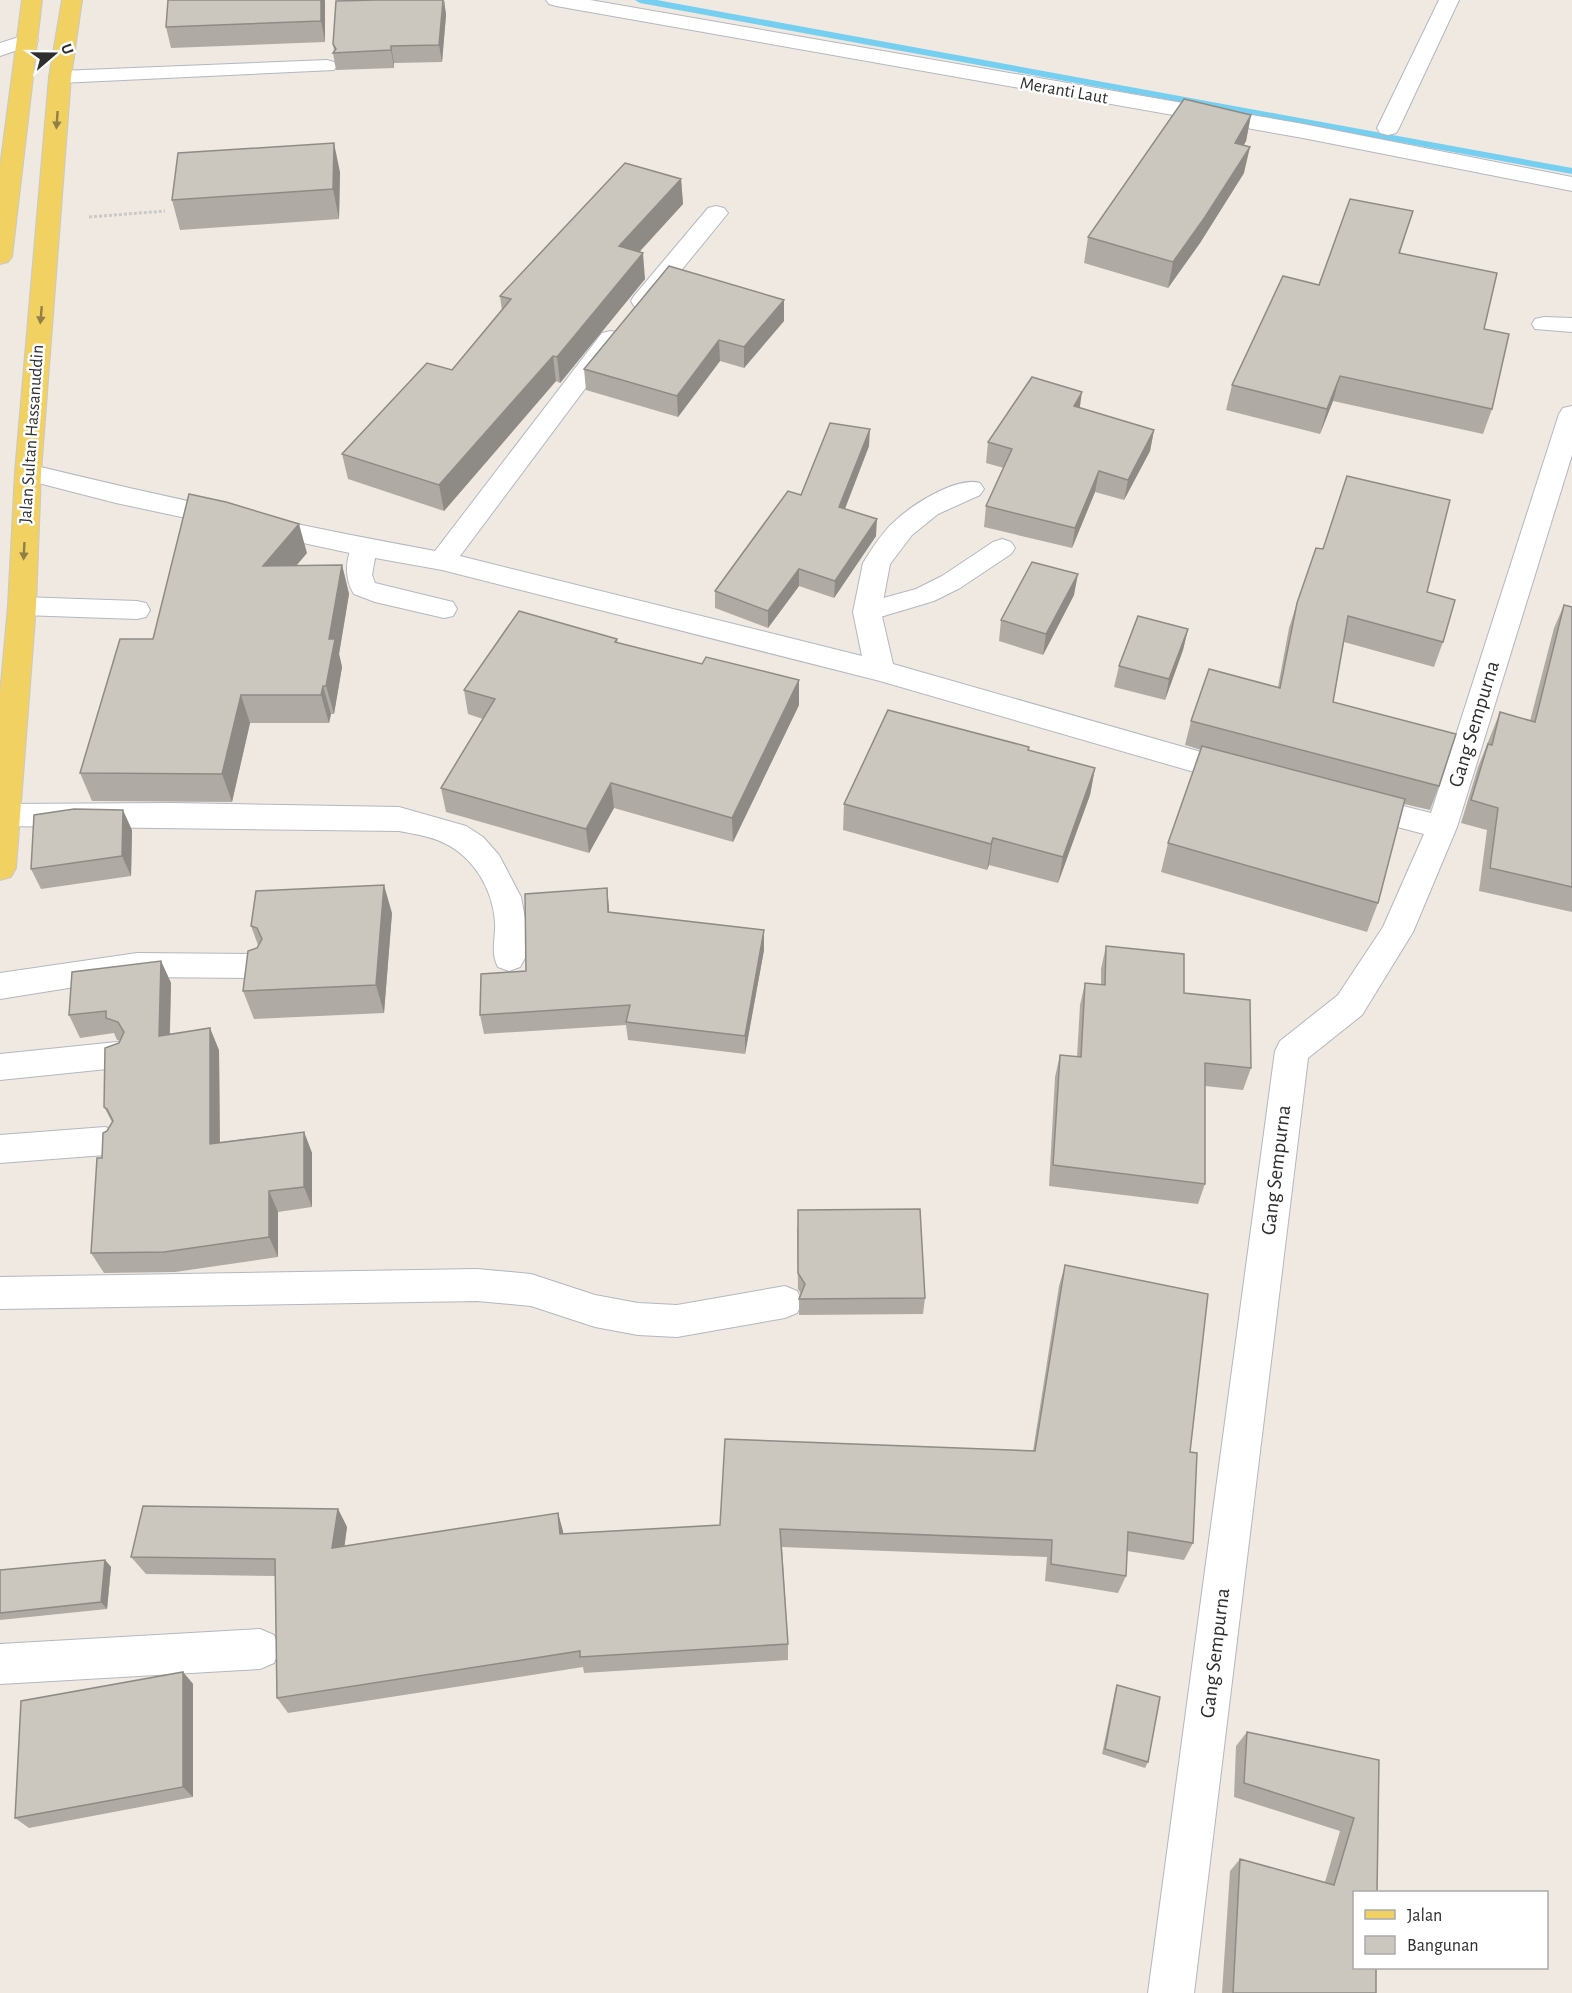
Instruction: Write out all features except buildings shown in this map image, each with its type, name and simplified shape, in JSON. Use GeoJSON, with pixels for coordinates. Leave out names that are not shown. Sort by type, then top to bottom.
{"type":"FeatureCollection","features":[{"type":"Feature","properties":{"kind":"main road"},"geometry":{"type":"LineString","coordinates":[[0,257],[4,179],[28,40],[32,0]]}},
{"type":"Feature","properties":{"kind":"main road","name":"Jalan Sultan Hassanuddin"},"geometry":{"type":"LineString","coordinates":[[0,868],[22,606],[28,472],[60,77],[72,0]]}},
{"type":"Feature","properties":{"kind":"street","name":"Meranti Laut"},"geometry":{"type":"LineString","coordinates":[[556,0],[1303,131],[1572,184]]}},
{"type":"Feature","properties":{"kind":"street"},"geometry":{"type":"LineString","coordinates":[[1388,128],[1449,0]]}},
{"type":"Feature","properties":{"kind":"street"},"geometry":{"type":"LineString","coordinates":[[442,561],[600,351],[716,213]]}},
{"type":"Feature","properties":{"kind":"street"},"geometry":{"type":"LineString","coordinates":[[1544,324],[1572,325]]}},
{"type":"Feature","properties":{"kind":"street","name":"Gang Sempurna"},"geometry":{"type":"LineString","coordinates":[[1171,1993],[1292,1050],[1350,1005],[1397,932],[1442,827],[1572,414]]}},
{"type":"Feature","properties":{"kind":"street"},"geometry":{"type":"LineString","coordinates":[[28,472],[116,494],[364,547],[442,561],[880,671],[1262,780]]}},
{"type":"Feature","properties":{"kind":"street"},"geometry":{"type":"LineString","coordinates":[[880,671],[867,612],[877,563],[902,529],[929,508],[971,489]]}},
{"type":"Feature","properties":{"kind":"street"},"geometry":{"type":"LineString","coordinates":[[1329,798],[1442,827]]}},
{"type":"Feature","properties":{"kind":"street"},"geometry":{"type":"LineString","coordinates":[[4,816],[173,815],[399,819],[435,827],[463,838],[490,864],[504,892],[511,921],[509,958]]}},
{"type":"Feature","properties":{"kind":"lane"},"geometry":{"type":"LineString","coordinates":[[0,50],[28,40]]}},
{"type":"Feature","properties":{"kind":"lane"},"geometry":{"type":"LineString","coordinates":[[60,77],[327,66]]}},
{"type":"Feature","properties":{"kind":"lane"},"geometry":{"type":"LineString","coordinates":[[364,547],[358,575],[363,588],[375,593],[444,609]]}},
{"type":"Feature","properties":{"kind":"lane"},"geometry":{"type":"LineString","coordinates":[[867,612],[925,595],[951,582],[1002,548]]}},
{"type":"Feature","properties":{"kind":"lane"},"geometry":{"type":"LineString","coordinates":[[22,606],[137,610]]}},
{"type":"Feature","properties":{"kind":"lane"},"geometry":{"type":"LineString","coordinates":[[0,986],[137,965],[254,966]]}},
{"type":"Feature","properties":{"kind":"lane"},"geometry":{"type":"LineString","coordinates":[[0,1067],[117,1055]]}},
{"type":"Feature","properties":{"kind":"lane"},"geometry":{"type":"LineString","coordinates":[[0,1149],[105,1141]]}},
{"type":"Feature","properties":{"kind":"lane"},"geometry":{"type":"LineString","coordinates":[[0,1293],[477,1285],[531,1290],[595,1311],[638,1319],[678,1321],[785,1302]]}},
{"type":"Feature","properties":{"kind":"lane"},"geometry":{"type":"LineString","coordinates":[[0,1664],[260,1649]]}},
{"type":"Feature","properties":{"kind":"path"},"geometry":{"type":"LineString","coordinates":[[50,220],[165,211]]}},
{"type":"Feature","properties":{"kind":"waterway"},"geometry":{"type":"LineString","coordinates":[[640,0],[1572,171]]}}]}
